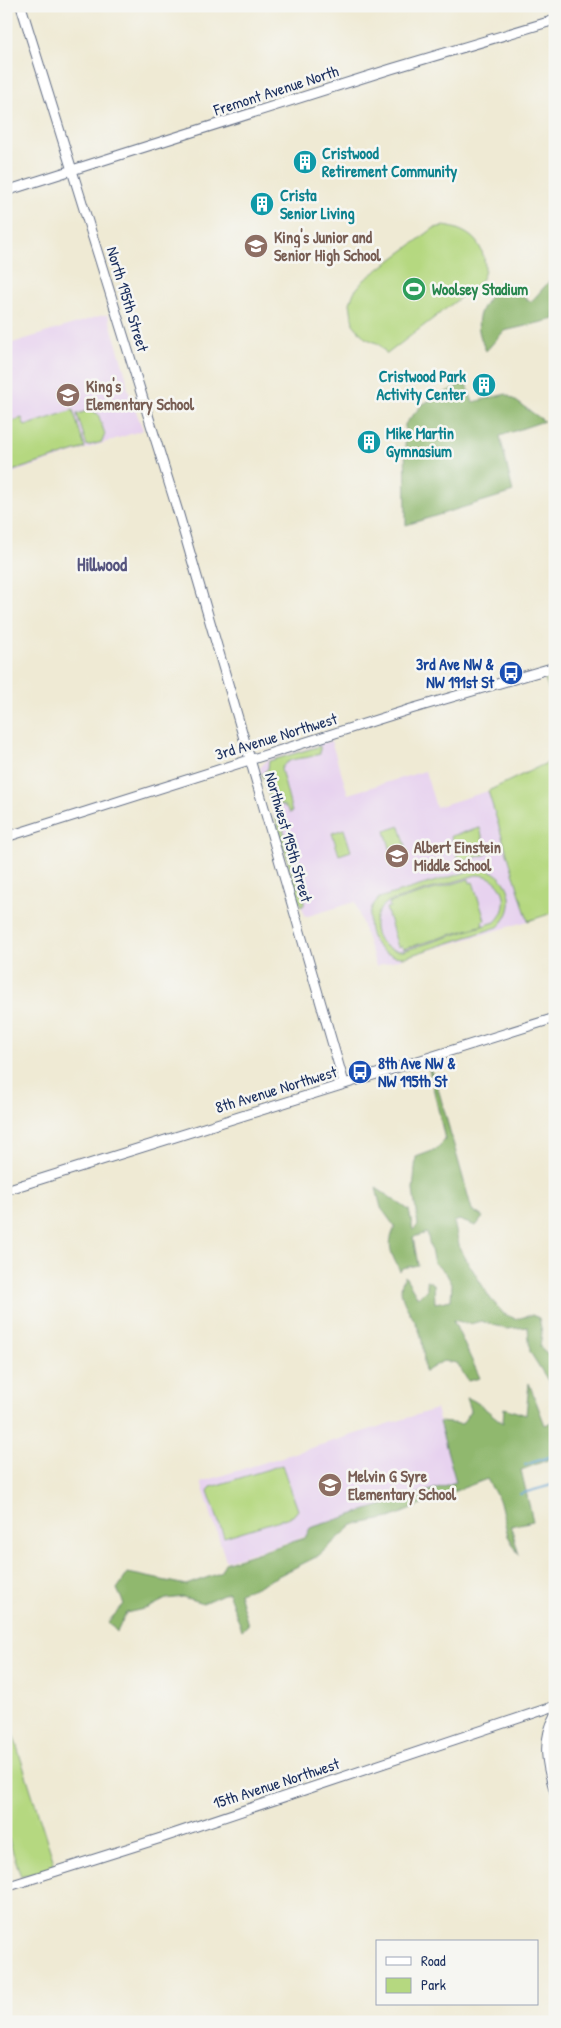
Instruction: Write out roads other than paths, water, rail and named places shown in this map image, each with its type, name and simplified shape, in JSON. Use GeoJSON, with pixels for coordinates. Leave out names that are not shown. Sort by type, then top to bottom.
{"type":"FeatureCollection","features":[{"type":"Feature","properties":{"kind":"street","name":"North 195th Street"},"geometry":{"type":"LineString","coordinates":[[21,6],[179,515],[203,600]]}},
{"type":"Feature","properties":{"kind":"street","name":"Fremont Avenue North"},"geometry":{"type":"LineString","coordinates":[[6,191],[391,69],[555,20]]}},
{"type":"Feature","properties":{"kind":"street","name":"Northwest 195th Street"},"geometry":{"type":"LineString","coordinates":[[203,600],[251,759],[344,1083]]}},
{"type":"Feature","properties":{"kind":"street","name":"3rd Avenue Northwest"},"geometry":{"type":"LineString","coordinates":[[6,837],[251,759],[555,667]]}},
{"type":"Feature","properties":{"kind":"street","name":"8th Avenue Northwest"},"geometry":{"type":"LineString","coordinates":[[6,1190],[555,1018]]}},
{"type":"Feature","properties":{"kind":"street","name":"15th Avenue Northwest"},"geometry":{"type":"LineString","coordinates":[[6,1887],[161,1838],[555,1706]]}},
{"type":"Feature","properties":{"kind":"street"},"geometry":{"type":"LineString","coordinates":[[530,1714],[553,1720],[545,1750],[548,1772],[555,1792]]}},
{"type":"Feature","properties":{"kind":"waterway"},"geometry":{"type":"LineString","coordinates":[[525,1465],[555,1455]]}},
{"type":"Feature","properties":{"kind":"waterway"},"geometry":{"type":"LineString","coordinates":[[520,1494],[555,1484]]}},
{"type":"Feature","properties":{"kind":"place","name":"Cristwood Retirement Community"},"geometry":{"type":"Point","coordinates":[305,162]}},
{"type":"Feature","properties":{"kind":"place","name":"Crista Senior Living"},"geometry":{"type":"Point","coordinates":[262,204]}},
{"type":"Feature","properties":{"kind":"place","name":"King's Junior and Senior High School"},"geometry":{"type":"Point","coordinates":[256,246]}},
{"type":"Feature","properties":{"kind":"place","name":"Woolsey Stadium"},"geometry":{"type":"Point","coordinates":[414,289]}},
{"type":"Feature","properties":{"kind":"place","name":"Cristwood Park Activity Center"},"geometry":{"type":"Point","coordinates":[484,385]}},
{"type":"Feature","properties":{"kind":"place","name":"King's Elementary School"},"geometry":{"type":"Point","coordinates":[68,395]}},
{"type":"Feature","properties":{"kind":"place","name":"Mike Martin Gymnasium"},"geometry":{"type":"Point","coordinates":[369,442]}},
{"type":"Feature","properties":{"kind":"place","name":"3rd Ave NW & NW 191st St"},"geometry":{"type":"Point","coordinates":[511,673]}},
{"type":"Feature","properties":{"kind":"place","name":"Albert Einstein Middle School"},"geometry":{"type":"Point","coordinates":[397,856]}},
{"type":"Feature","properties":{"kind":"place","name":"8th Ave NW & NW 195th St"},"geometry":{"type":"Point","coordinates":[360,1072]}},
{"type":"Feature","properties":{"kind":"place","name":"Melvin G Syre Elementary School"},"geometry":{"type":"Point","coordinates":[330,1485]}},
{"type":"Feature","properties":{"kind":"district","name":"Hillwood"},"geometry":{"type":"Point","coordinates":[102,564]}}]}
